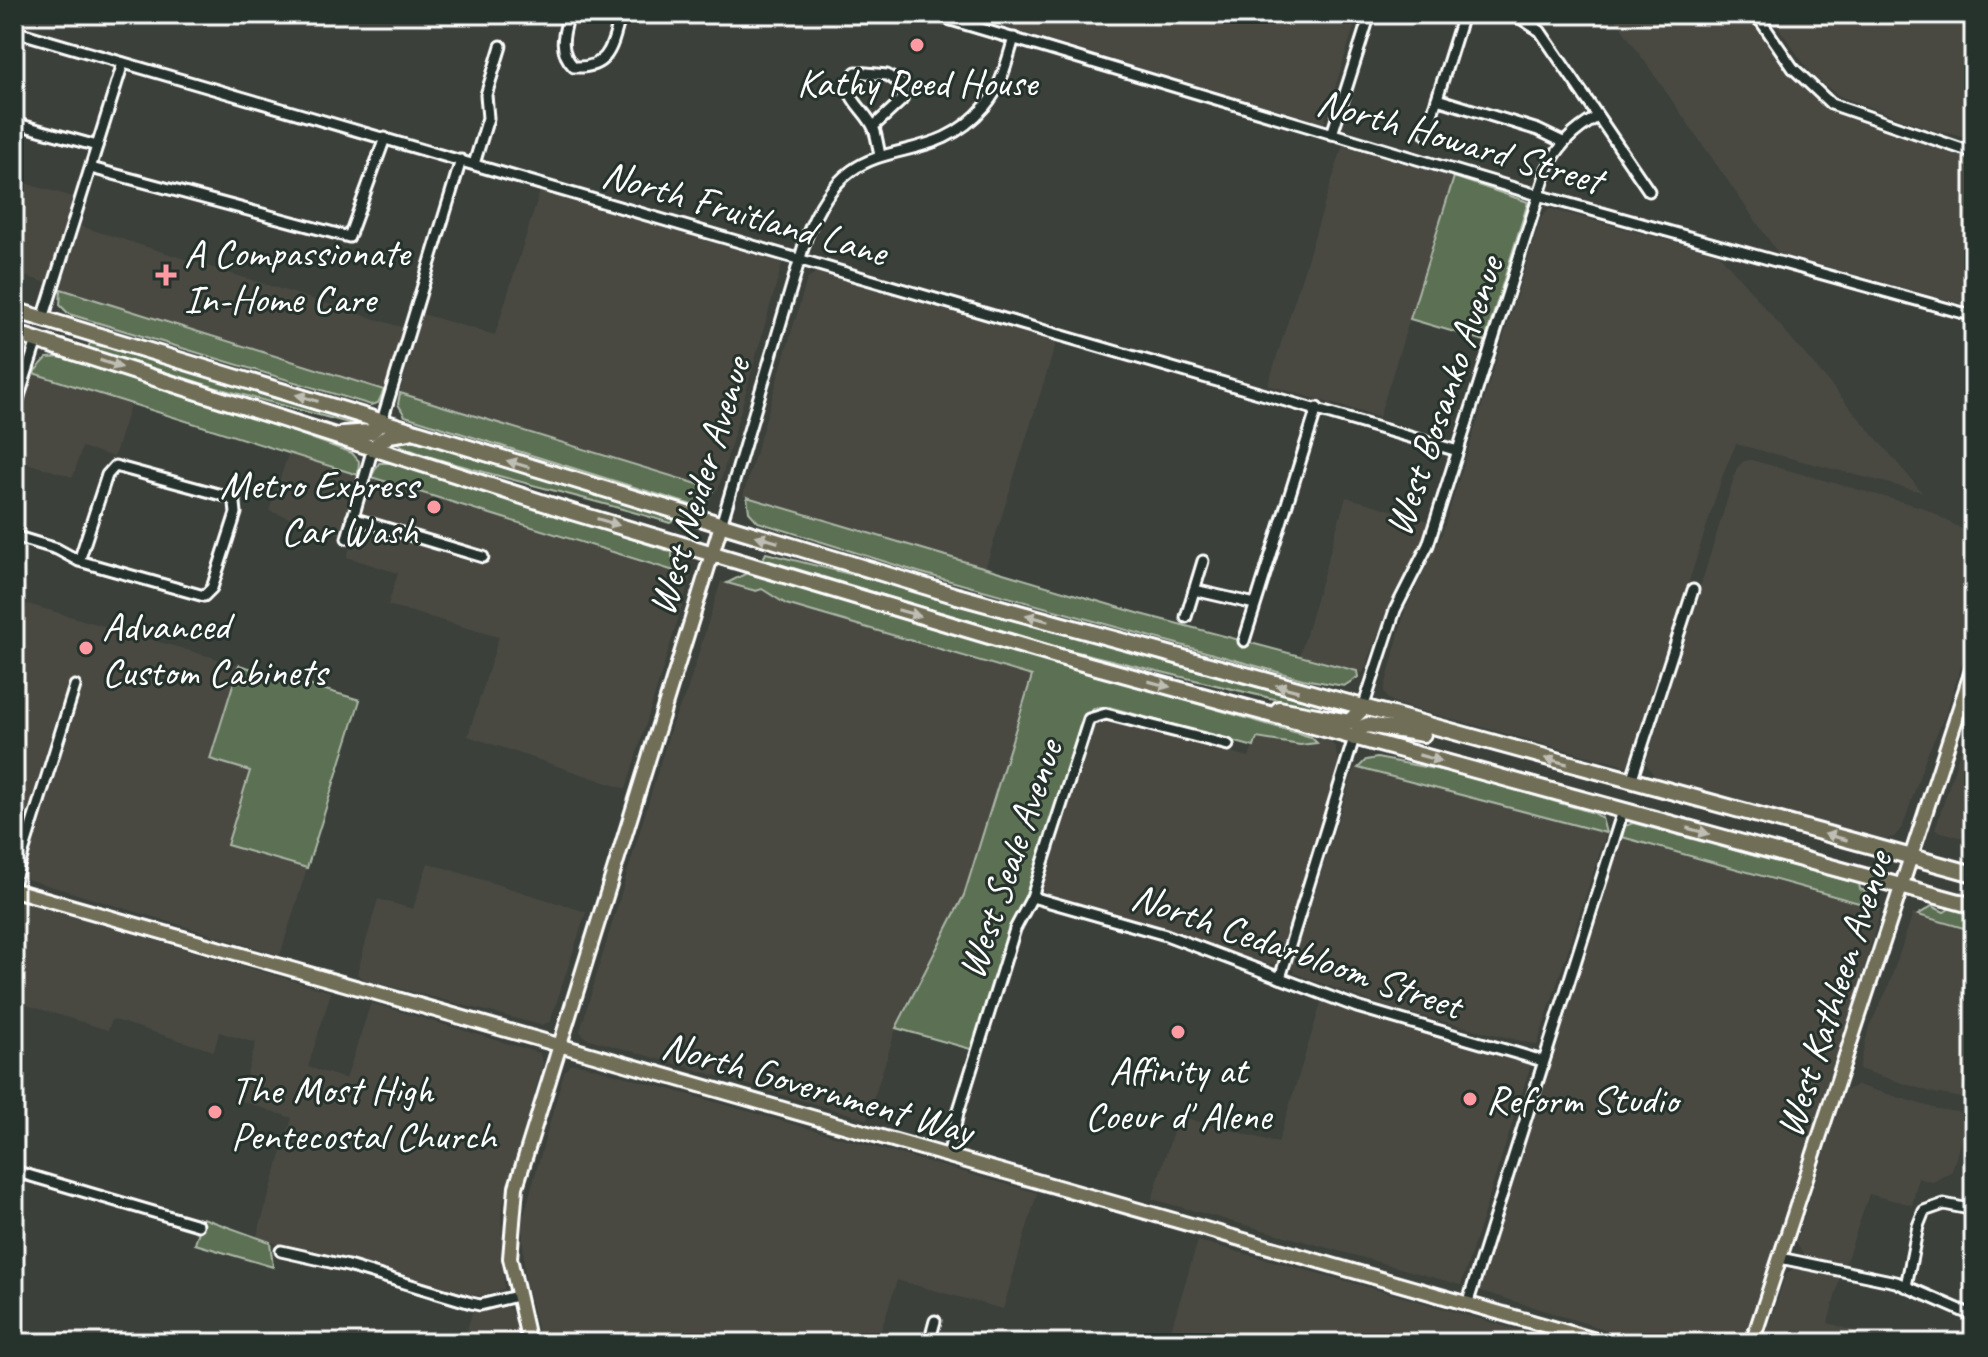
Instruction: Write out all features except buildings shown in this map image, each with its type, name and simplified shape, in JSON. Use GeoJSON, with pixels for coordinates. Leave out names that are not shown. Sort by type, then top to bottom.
{"type":"FeatureCollection","features":[{"type":"Feature","properties":{"kind":"highway"},"geometry":{"type":"LineString","coordinates":[[14,310],[1028,616],[1974,874]]}},
{"type":"Feature","properties":{"kind":"highway"},"geometry":{"type":"LineString","coordinates":[[14,331],[34,326],[43,319]]}},
{"type":"Feature","properties":{"kind":"highway"},"geometry":{"type":"LineString","coordinates":[[37,340],[49,330],[85,332]]}},
{"type":"Feature","properties":{"kind":"highway"},"geometry":{"type":"LineString","coordinates":[[14,331],[712,554],[1060,657],[1974,906]]}},
{"type":"Feature","properties":{"kind":"highway"},"geometry":{"type":"LineString","coordinates":[[332,435],[371,432],[382,421]]}},
{"type":"Feature","properties":{"kind":"highway"},"geometry":{"type":"LineString","coordinates":[[373,448],[399,431],[418,432]]}},
{"type":"Feature","properties":{"kind":"highway"},"geometry":{"type":"LineString","coordinates":[[1261,712],[1280,709],[1349,722],[1363,708]]}},
{"type":"Feature","properties":{"kind":"highway"},"geometry":{"type":"LineString","coordinates":[[1354,738],[1360,728],[1368,725],[1469,737]]}},
{"type":"Feature","properties":{"kind":"main road","name":"West Neider Avenue"},"geometry":{"type":"LineString","coordinates":[[529,1343],[510,1258],[516,1187],[721,525]]}},
{"type":"Feature","properties":{"kind":"main road","name":"West Kathleen Avenue"},"geometry":{"type":"LineString","coordinates":[[1752,1343],[1974,664]]}},
{"type":"Feature","properties":{"kind":"main road","name":"North Government Way"},"geometry":{"type":"LineString","coordinates":[[14,890],[1606,1343]]}},
{"type":"Feature","properties":{"kind":"street"},"geometry":{"type":"LineString","coordinates":[[569,14],[562,39],[564,57],[574,67],[590,67],[601,64],[612,45],[621,14]]}},
{"type":"Feature","properties":{"kind":"street","name":"North Howard Street"},"geometry":{"type":"LineString","coordinates":[[931,14],[1541,196],[1974,316]]}},
{"type":"Feature","properties":{"kind":"street"},"geometry":{"type":"LineString","coordinates":[[1332,134],[1370,14]]}},
{"type":"Feature","properties":{"kind":"street"},"geometry":{"type":"LineString","coordinates":[[1514,14],[1540,31],[1649,191]]}},
{"type":"Feature","properties":{"kind":"street"},"geometry":{"type":"LineString","coordinates":[[1770,14],[1758,18],[1793,68],[1831,104],[1974,153]]}},
{"type":"Feature","properties":{"kind":"street"},"geometry":{"type":"LineString","coordinates":[[1426,134],[1463,15]]}},
{"type":"Feature","properties":{"kind":"street","name":"North Fruitland Lane"},"geometry":{"type":"LineString","coordinates":[[14,31],[1458,451]]}},
{"type":"Feature","properties":{"kind":"street","name":"West Neider Avenue"},"geometry":{"type":"LineString","coordinates":[[721,525],[800,260],[814,218],[830,190],[844,174],[880,155],[922,146],[968,123],[987,105],[999,85],[1014,38]]}},
{"type":"Feature","properties":{"kind":"street"},"geometry":{"type":"LineString","coordinates":[[474,164],[488,118],[486,95],[501,46]]}},
{"type":"Feature","properties":{"kind":"street"},"geometry":{"type":"LineString","coordinates":[[43,319],[123,63]]}},
{"type":"Feature","properties":{"kind":"street"},"geometry":{"type":"LineString","coordinates":[[874,126],[902,100],[904,86],[887,75],[856,72],[848,85],[849,93],[874,126],[880,155]]}},
{"type":"Feature","properties":{"kind":"street"},"geometry":{"type":"LineString","coordinates":[[1437,99],[1538,130],[1563,142]]}},
{"type":"Feature","properties":{"kind":"street","name":"West Bosanko Avenue"},"geometry":{"type":"LineString","coordinates":[[1363,708],[1379,654],[1428,545],[1541,196],[1547,169],[1574,130],[1597,117]]}},
{"type":"Feature","properties":{"kind":"street"},"geometry":{"type":"LineString","coordinates":[[14,123],[97,146]]}},
{"type":"Feature","properties":{"kind":"street"},"geometry":{"type":"LineString","coordinates":[[91,168],[349,237],[385,138]]}},
{"type":"Feature","properties":{"kind":"street"},"geometry":{"type":"LineString","coordinates":[[382,421],[461,160]]}},
{"type":"Feature","properties":{"kind":"street"},"geometry":{"type":"LineString","coordinates":[[14,412],[37,340]]}},
{"type":"Feature","properties":{"kind":"street"},"geometry":{"type":"LineString","coordinates":[[1244,641],[1317,408]]}},
{"type":"Feature","properties":{"kind":"street"},"geometry":{"type":"LineString","coordinates":[[347,538],[373,448]]}},
{"type":"Feature","properties":{"kind":"street"},"geometry":{"type":"LineString","coordinates":[[14,536],[57,549],[79,561],[204,596],[212,588],[236,513],[235,503],[229,497],[115,466],[107,475],[79,561]]}},
{"type":"Feature","properties":{"kind":"street"},"geometry":{"type":"LineString","coordinates":[[352,518],[483,557]]}},
{"type":"Feature","properties":{"kind":"street"},"geometry":{"type":"LineString","coordinates":[[1186,617],[1203,561]]}},
{"type":"Feature","properties":{"kind":"street"},"geometry":{"type":"LineString","coordinates":[[1194,590],[1255,604]]}},
{"type":"Feature","properties":{"kind":"street"},"geometry":{"type":"LineString","coordinates":[[1631,781],[1693,590]]}},
{"type":"Feature","properties":{"kind":"street"},"geometry":{"type":"LineString","coordinates":[[14,882],[75,686]]}},
{"type":"Feature","properties":{"kind":"street","name":"West Seale Avenue"},"geometry":{"type":"LineString","coordinates":[[948,1157],[958,1113],[1014,932],[1032,897],[1089,719],[1106,714],[1228,745]]}},
{"type":"Feature","properties":{"kind":"street"},"geometry":{"type":"LineString","coordinates":[[1280,978],[1354,738]]}},
{"type":"Feature","properties":{"kind":"street"},"geometry":{"type":"LineString","coordinates":[[1467,1305],[1623,811]]}},
{"type":"Feature","properties":{"kind":"street","name":"North Cedarbloom Street"},"geometry":{"type":"LineString","coordinates":[[1032,897],[1145,928],[1357,1007],[1543,1061]]}},
{"type":"Feature","properties":{"kind":"street"},"geometry":{"type":"LineString","coordinates":[[14,1171],[198,1225]]}},
{"type":"Feature","properties":{"kind":"street"},"geometry":{"type":"LineString","coordinates":[[1906,1286],[1924,1211],[1944,1204],[1974,1210]]}},
{"type":"Feature","properties":{"kind":"street"},"geometry":{"type":"LineString","coordinates":[[281,1251],[348,1266],[480,1305],[517,1296]]}},
{"type":"Feature","properties":{"kind":"street"},"geometry":{"type":"LineString","coordinates":[[1780,1258],[1906,1286],[1974,1316]]}},
{"type":"Feature","properties":{"kind":"street"},"geometry":{"type":"LineString","coordinates":[[929,1343],[935,1321]]}},
{"type":"Feature","properties":{"kind":"shaded area"},"geometry":{"type":"Polygon","coordinates":[[[1006,14],[1358,14],[1324,123],[1002,26],[1006,14]]]}},
{"type":"Feature","properties":{"kind":"shaded area"},"geometry":{"type":"Polygon","coordinates":[[[1612,14],[1749,14],[1795,80],[1828,109],[1974,162],[1974,307],[1778,253],[1612,14]]]}},
{"type":"Feature","properties":{"kind":"shaded area"},"geometry":{"type":"Polygon","coordinates":[[[1769,14],[1974,14],[1974,139],[1931,129],[1839,96],[1812,75],[1769,14]]]}},
{"type":"Feature","properties":{"kind":"shaded area"},"geometry":{"type":"Polygon","coordinates":[[[1343,145],[1454,177],[1379,417],[1268,385],[1343,145]]]}},
{"type":"Feature","properties":{"kind":"shaded area"},"geometry":{"type":"Polygon","coordinates":[[[14,180],[73,197],[48,283],[14,273],[14,180]]]}},
{"type":"Feature","properties":{"kind":"shaded area"},"geometry":{"type":"Polygon","coordinates":[[[540,191],[775,258],[782,264],[718,490],[400,393],[422,314],[495,335],[540,191]]]}},
{"type":"Feature","properties":{"kind":"shaded area"},"geometry":{"type":"Polygon","coordinates":[[[1550,209],[1719,254],[1922,492],[1736,444],[1724,471],[1633,758],[1626,766],[1400,705],[1388,699],[1384,691],[1405,611],[1442,534],[1541,218],[1550,209]]]}},
{"type":"Feature","properties":{"kind":"shaded area"},"geometry":{"type":"Polygon","coordinates":[[[80,226],[404,328],[384,390],[61,289],[80,226]]]}},
{"type":"Feature","properties":{"kind":"shaded area"},"geometry":{"type":"Polygon","coordinates":[[[817,271],[1058,337],[985,569],[743,496],[807,280],[817,271]]]}},
{"type":"Feature","properties":{"kind":"shaded area"},"geometry":{"type":"Polygon","coordinates":[[[33,373],[131,402],[114,457],[82,447],[73,477],[14,459],[14,437],[33,373]]]}},
{"type":"Feature","properties":{"kind":"shaded area"},"geometry":{"type":"Polygon","coordinates":[[[289,452],[358,475],[342,535],[269,511],[289,452]]]}},
{"type":"Feature","properties":{"kind":"shaded area"},"geometry":{"type":"Polygon","coordinates":[[[1751,460],[1924,508],[1974,536],[1974,626],[1946,713],[1925,759],[1903,826],[1894,837],[1886,839],[1655,777],[1646,763],[1737,468],[1744,461],[1751,460]]]}},
{"type":"Feature","properties":{"kind":"shaded area"},"geometry":{"type":"Polygon","coordinates":[[[371,477],[691,576],[626,789],[468,736],[499,637],[388,605],[398,573],[347,557],[371,477]]]}},
{"type":"Feature","properties":{"kind":"shaded area"},"geometry":{"type":"Polygon","coordinates":[[[1346,497],[1429,521],[1418,551],[1392,598],[1363,673],[1300,655],[1346,497]]]}},
{"type":"Feature","properties":{"kind":"shaded area"},"geometry":{"type":"Polygon","coordinates":[[[721,581],[756,591],[762,589],[786,604],[1032,676],[964,895],[900,1016],[867,1119],[586,1038],[580,1031],[672,724],[687,691],[721,581]]]}},
{"type":"Feature","properties":{"kind":"shaded area"},"geometry":{"type":"Polygon","coordinates":[[[27,604],[239,665],[211,759],[250,770],[228,845],[307,868],[280,955],[27,879],[26,868],[77,707],[61,703],[14,855],[14,650],[27,604]]]}},
{"type":"Feature","properties":{"kind":"shaded area"},"geometry":{"type":"Polygon","coordinates":[[[1974,708],[1974,841],[1935,830],[1974,708]]]}},
{"type":"Feature","properties":{"kind":"shaded area"},"geometry":{"type":"Polygon","coordinates":[[[1106,719],[1249,757],[1257,738],[1300,745],[1317,743],[1317,739],[1323,738],[1335,746],[1339,767],[1276,963],[1270,964],[1044,892],[1043,882],[1091,734],[1098,720],[1106,719]]]}},
{"type":"Feature","properties":{"kind":"shaded area"},"geometry":{"type":"Polygon","coordinates":[[[1355,767],[1606,833],[1537,1045],[1383,1006],[1294,973],[1292,964],[1355,767]]]}},
{"type":"Feature","properties":{"kind":"shaded area"},"geometry":{"type":"Polygon","coordinates":[[[1622,837],[1881,909],[1835,1071],[1746,1343],[1650,1343],[1481,1291],[1480,1285],[1622,837]]]}},
{"type":"Feature","properties":{"kind":"shaded area"},"geometry":{"type":"Polygon","coordinates":[[[428,863],[586,912],[550,1022],[541,1025],[366,980],[357,974],[378,899],[413,909],[428,863]]]}},
{"type":"Feature","properties":{"kind":"shaded area"},"geometry":{"type":"Polygon","coordinates":[[[14,899],[331,992],[308,1067],[346,1079],[371,1003],[539,1053],[543,1063],[501,1211],[504,1289],[480,1296],[468,1294],[349,1260],[256,1239],[292,1118],[239,1100],[256,1043],[219,1032],[214,1051],[112,1019],[108,1030],[14,1001],[14,899]]]}},
{"type":"Feature","properties":{"kind":"shaded area"},"geometry":{"type":"Polygon","coordinates":[[[1913,913],[1974,931],[1974,1100],[1934,1093],[1859,1069],[1869,1027],[1888,988],[1913,913]]]}},
{"type":"Feature","properties":{"kind":"shaded area"},"geometry":{"type":"Polygon","coordinates":[[[1322,1000],[1531,1064],[1461,1285],[1152,1199],[1178,1116],[1278,1143],[1322,1000]]]}},
{"type":"Feature","properties":{"kind":"shaded area"},"geometry":{"type":"Polygon","coordinates":[[[571,1064],[1037,1193],[1003,1309],[897,1280],[877,1343],[541,1343],[525,1279],[522,1222],[564,1072],[571,1064]]]}},
{"type":"Feature","properties":{"kind":"shaded area"},"geometry":{"type":"Polygon","coordinates":[[[1857,1085],[1937,1109],[1968,1114],[1952,1171],[1933,1182],[1918,1178],[1912,1205],[1869,1194],[1845,1265],[1803,1254],[1796,1242],[1845,1091],[1857,1085]]]}},
{"type":"Feature","properties":{"kind":"shaded area"},"geometry":{"type":"Polygon","coordinates":[[[1198,1241],[1382,1291],[1563,1343],[1167,1343],[1198,1241]]]}},
{"type":"Feature","properties":{"kind":"shaded area"},"geometry":{"type":"Polygon","coordinates":[[[1796,1267],[1841,1274],[1828,1323],[1894,1343],[1763,1343],[1786,1274],[1796,1267]]]}},
{"type":"Feature","properties":{"kind":"shaded area"},"geometry":{"type":"Polygon","coordinates":[[[505,1306],[511,1310],[521,1343],[463,1343],[473,1310],[505,1306]]]}},
{"type":"Feature","properties":{"kind":"green space"},"geometry":{"type":"Polygon","coordinates":[[[1454,177],[1528,202],[1485,341],[1410,319],[1454,177]]]}},
{"type":"Feature","properties":{"kind":"green space"},"geometry":{"type":"Polygon","coordinates":[[[61,289],[384,390],[378,403],[371,405],[69,314],[60,305],[61,289]]]}},
{"type":"Feature","properties":{"kind":"green space"},"geometry":{"type":"Polygon","coordinates":[[[90,343],[353,417],[360,426],[217,388],[88,348],[90,343]]]}},
{"type":"Feature","properties":{"kind":"green space"},"geometry":{"type":"Polygon","coordinates":[[[62,357],[233,410],[352,453],[359,461],[358,475],[33,373],[47,358],[62,357]]]}},
{"type":"Feature","properties":{"kind":"green space"},"geometry":{"type":"Polygon","coordinates":[[[400,393],[714,489],[708,499],[692,505],[405,416],[398,404],[400,393]]]}},
{"type":"Feature","properties":{"kind":"green space"},"geometry":{"type":"Polygon","coordinates":[[[398,438],[456,449],[669,514],[674,520],[670,523],[435,458],[395,442],[398,438]]]}},
{"type":"Feature","properties":{"kind":"green space"},"geometry":{"type":"Polygon","coordinates":[[[379,463],[395,463],[672,552],[672,557],[688,569],[687,575],[371,477],[379,463]]]}},
{"type":"Feature","properties":{"kind":"green space"},"geometry":{"type":"Polygon","coordinates":[[[747,497],[1141,614],[1357,671],[1358,677],[1344,686],[1303,679],[918,572],[758,522],[749,512],[747,497]]]}},
{"type":"Feature","properties":{"kind":"green space"},"geometry":{"type":"Polygon","coordinates":[[[766,553],[1028,619],[1321,705],[1316,709],[1061,648],[763,559],[766,553]]]}},
{"type":"Feature","properties":{"kind":"green space"},"geometry":{"type":"Polygon","coordinates":[[[747,573],[1311,737],[1317,743],[1300,745],[1257,738],[1254,747],[1109,707],[1094,708],[1080,726],[1031,886],[1009,931],[974,1050],[896,1028],[964,895],[1032,676],[786,604],[762,589],[756,591],[727,583],[747,573]]]}},
{"type":"Feature","properties":{"kind":"green space"},"geometry":{"type":"Polygon","coordinates":[[[239,665],[360,700],[307,868],[227,845],[250,771],[210,759],[239,665]]]}},
{"type":"Feature","properties":{"kind":"green space"},"geometry":{"type":"Polygon","coordinates":[[[1377,758],[1461,774],[1594,813],[1602,818],[1606,833],[1358,768],[1366,760],[1377,758]]]}},
{"type":"Feature","properties":{"kind":"green space"},"geometry":{"type":"Polygon","coordinates":[[[1633,823],[1859,884],[1860,889],[1874,895],[1877,908],[1622,837],[1625,826],[1633,823]]]}},
{"type":"Feature","properties":{"kind":"green space"},"geometry":{"type":"Polygon","coordinates":[[[1932,906],[1944,912],[1952,907],[1974,913],[1974,931],[1918,915],[1932,906]]]}},
{"type":"Feature","properties":{"kind":"green space"},"geometry":{"type":"Polygon","coordinates":[[[203,1218],[270,1242],[273,1267],[195,1244],[203,1218]]]}},
{"type":"Feature","properties":{"kind":"place","name":"Kathy Reed House"},"geometry":{"type":"Point","coordinates":[917,45]}},
{"type":"Feature","properties":{"kind":"place","name":"A Compassionate In-Home Care"},"geometry":{"type":"Point","coordinates":[166,275]}},
{"type":"Feature","properties":{"kind":"place","name":"Metro Express Car Wash"},"geometry":{"type":"Point","coordinates":[434,507]}},
{"type":"Feature","properties":{"kind":"place","name":"Advanced Custom Cabinets"},"geometry":{"type":"Point","coordinates":[86,648]}},
{"type":"Feature","properties":{"kind":"place","name":"Affinity at Coeur d' Alene"},"geometry":{"type":"Point","coordinates":[1178,1032]}},
{"type":"Feature","properties":{"kind":"place","name":"Reform Studio"},"geometry":{"type":"Point","coordinates":[1470,1099]}},
{"type":"Feature","properties":{"kind":"place","name":"The Most High Pentecostal Church"},"geometry":{"type":"Point","coordinates":[215,1112]}}]}
